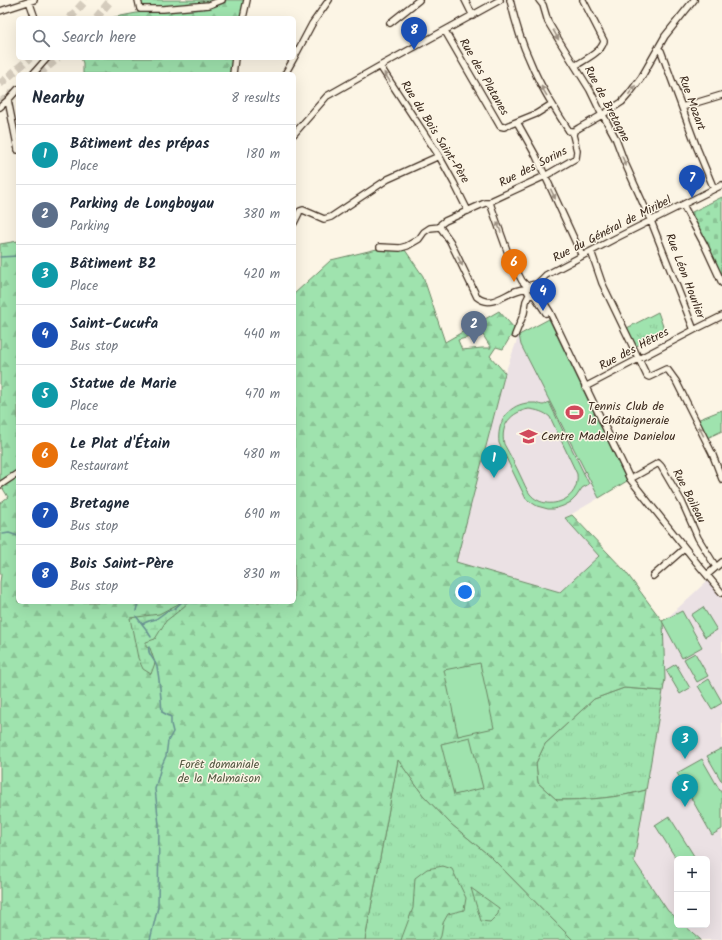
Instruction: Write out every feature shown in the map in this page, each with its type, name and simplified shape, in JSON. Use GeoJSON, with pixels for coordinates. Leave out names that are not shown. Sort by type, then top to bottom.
{"type":"FeatureCollection","features":[{"type":"Feature","properties":{"kind":"street"},"geometry":{"type":"LineString","coordinates":[[0,11],[31,0],[35,16]]}},
{"type":"Feature","properties":{"kind":"street"},"geometry":{"type":"LineString","coordinates":[[138,0],[140,9],[163,9],[209,5],[222,0]]}},
{"type":"Feature","properties":{"kind":"street"},"geometry":{"type":"LineString","coordinates":[[243,16],[247,0]]}},
{"type":"Feature","properties":{"kind":"street"},"geometry":{"type":"LineString","coordinates":[[296,54],[312,24],[329,0]]}},
{"type":"Feature","properties":{"kind":"street"},"geometry":{"type":"LineString","coordinates":[[390,22],[419,0]]}},
{"type":"Feature","properties":{"kind":"street"},"geometry":{"type":"LineString","coordinates":[[465,0],[473,16]]}},
{"type":"Feature","properties":{"kind":"street"},"geometry":{"type":"LineString","coordinates":[[296,132],[327,96],[500,0]]}},
{"type":"Feature","properties":{"kind":"street"},"geometry":{"type":"LineString","coordinates":[[510,0],[516,24],[530,62],[542,87],[569,131],[574,131]]}},
{"type":"Feature","properties":{"kind":"street","name":"Rue de Bretagne"},"geometry":{"type":"LineString","coordinates":[[540,0],[548,22],[590,90],[615,137],[624,161],[651,220]]}},
{"type":"Feature","properties":{"kind":"street"},"geometry":{"type":"LineString","coordinates":[[575,66],[600,50],[604,42],[583,0]]}},
{"type":"Feature","properties":{"kind":"street","name":"Rue des Sorins"},"geometry":{"type":"LineString","coordinates":[[380,247],[400,248],[407,246],[430,228],[440,227],[445,221],[485,203],[490,203],[493,200],[545,176],[576,158],[577,151],[573,135],[574,131],[622,102],[640,78],[665,36],[692,1]]}},
{"type":"Feature","properties":{"kind":"street","name":"Rue des Platanes"},"geometry":{"type":"LineString","coordinates":[[445,31],[500,126],[504,127],[536,114],[552,104]]}},
{"type":"Feature","properties":{"kind":"street","name":"Rue Mozart"},"geometry":{"type":"LineString","coordinates":[[658,49],[661,51],[714,189]]}},
{"type":"Feature","properties":{"kind":"street"},"geometry":{"type":"LineString","coordinates":[[36,72],[45,60]]}},
{"type":"Feature","properties":{"kind":"street"},"geometry":{"type":"LineString","coordinates":[[233,72],[235,60]]}},
{"type":"Feature","properties":{"kind":"street"},"geometry":{"type":"LineString","coordinates":[[286,72],[293,60]]}},
{"type":"Feature","properties":{"kind":"street","name":"Rue du Bois Saint-Père"},"geometry":{"type":"LineString","coordinates":[[380,66],[439,156],[468,211]]}},
{"type":"Feature","properties":{"kind":"street"},"geometry":{"type":"LineString","coordinates":[[0,107],[16,91]]}},
{"type":"Feature","properties":{"kind":"street"},"geometry":{"type":"LineString","coordinates":[[682,107],[722,95]]}},
{"type":"Feature","properties":{"kind":"street"},"geometry":{"type":"LineString","coordinates":[[8,100],[16,140]]}},
{"type":"Feature","properties":{"kind":"street"},"geometry":{"type":"LineString","coordinates":[[517,122],[536,156],[582,256]]}},
{"type":"Feature","properties":{"kind":"street"},"geometry":{"type":"LineString","coordinates":[[296,219],[300,212],[303,210],[324,219],[331,217],[388,179],[439,156]]}},
{"type":"Feature","properties":{"kind":"street","name":"Rue du Général de Miribel"},"geometry":{"type":"LineString","coordinates":[[531,292],[530,285],[536,285],[546,275],[722,185]]}},
{"type":"Feature","properties":{"kind":"street"},"geometry":{"type":"LineString","coordinates":[[490,203],[509,256],[522,281],[550,312],[630,479],[722,593]]}},
{"type":"Feature","properties":{"kind":"street"},"geometry":{"type":"LineString","coordinates":[[683,205],[704,244],[722,283]]}},
{"type":"Feature","properties":{"kind":"street","name":"Rue Léon Hourlier"},"geometry":{"type":"LineString","coordinates":[[651,220],[694,330],[721,318]]}},
{"type":"Feature","properties":{"kind":"street"},"geometry":{"type":"LineString","coordinates":[[440,227],[450,241],[477,297],[488,302],[522,288],[531,292]]}},
{"type":"Feature","properties":{"kind":"street"},"geometry":{"type":"LineString","coordinates":[[591,251],[602,283],[647,376],[649,377],[666,369],[668,370],[676,381],[712,453],[722,479]]}},
{"type":"Feature","properties":{"kind":"street"},"geometry":{"type":"LineString","coordinates":[[515,334],[524,313],[526,301],[531,292]]}},
{"type":"Feature","properties":{"kind":"street","name":"Rue des Hêtres"},"geometry":{"type":"LineString","coordinates":[[586,387],[694,330]]}},
{"type":"Feature","properties":{"kind":"street","name":"Rue Boileau"},"geometry":{"type":"LineString","coordinates":[[630,479],[658,463],[661,466],[682,502],[698,538],[716,568]]}},
{"type":"Feature","properties":{"kind":"street"},"geometry":{"type":"LineString","coordinates":[[0,485],[16,475]]}},
{"type":"Feature","properties":{"kind":"street"},"geometry":{"type":"LineString","coordinates":[[653,576],[685,548]]}},
{"type":"Feature","properties":{"kind":"street"},"geometry":{"type":"LineString","coordinates":[[707,574],[722,562]]}},
{"type":"Feature","properties":{"kind":"shaded area","name":"Centre Madeleine Danielou"},"geometry":{"type":"Polygon","coordinates":[[[519,335],[521,345],[599,498],[565,518],[600,556],[560,592],[456,562],[505,373],[519,335]]]}},
{"type":"Feature","properties":{"kind":"shaded area"},"geometry":{"type":"Polygon","coordinates":[[[707,581],[722,599],[722,940],[701,940],[687,928],[710,928],[710,856],[674,856],[674,916],[668,911],[634,861],[665,679],[663,622],[707,581]]]}},
{"type":"Feature","properties":{"kind":"green space"},"geometry":{"type":"Polygon","coordinates":[[[139,0],[202,0],[204,4],[201,8],[142,12],[139,0]]]}},
{"type":"Feature","properties":{"kind":"green space"},"geometry":{"type":"Polygon","coordinates":[[[202,0],[246,0],[242,16],[121,16],[142,12],[204,4],[202,0]]]}},
{"type":"Feature","properties":{"kind":"green space"},"geometry":{"type":"Polygon","coordinates":[[[82,60],[233,60],[231,72],[83,72],[82,60]]]}},
{"type":"Feature","properties":{"kind":"green space"},"geometry":{"type":"Polygon","coordinates":[[[722,197],[722,277],[690,213],[722,197]]]}},
{"type":"Feature","properties":{"kind":"green space","name":"Forêt domaniale de la Malmaison"},"geometry":{"type":"Polygon","coordinates":[[[16,241],[16,604],[296,604],[296,292],[331,260],[377,249],[405,250],[423,276],[445,342],[499,311],[515,329],[503,349],[496,347],[490,356],[505,373],[456,562],[560,592],[599,556],[565,518],[572,515],[625,571],[663,622],[665,679],[663,691],[624,688],[594,699],[545,744],[536,763],[538,783],[557,800],[602,798],[646,790],[634,861],[668,911],[674,916],[674,928],[687,928],[701,940],[573,940],[491,857],[451,824],[423,795],[398,760],[365,940],[0,940],[0,503],[8,497],[2,487],[0,488],[0,244],[16,241]],[[483,335],[458,340],[462,350],[491,348],[483,335]]]}},
{"type":"Feature","properties":{"kind":"green space"},"geometry":{"type":"Polygon","coordinates":[[[658,312],[665,332],[636,346],[627,328],[658,312]]]}},
{"type":"Feature","properties":{"kind":"green space","name":"Tennis Club de la Châtaigneraie"},"geometry":{"type":"Polygon","coordinates":[[[549,319],[627,481],[599,498],[521,345],[519,335],[549,319]]]}},
{"type":"Feature","properties":{"kind":"green space"},"geometry":{"type":"Polygon","coordinates":[[[549,402],[589,484],[582,488],[571,502],[554,509],[537,506],[526,499],[499,443],[501,423],[508,412],[513,408],[527,403],[543,405],[549,402]],[[529,409],[517,413],[508,420],[505,425],[503,437],[504,444],[526,488],[534,498],[547,503],[562,501],[574,490],[577,481],[577,474],[550,417],[538,411],[529,409]]]}},
{"type":"Feature","properties":{"kind":"green space"},"geometry":{"type":"Polygon","coordinates":[[[722,410],[722,431],[707,438],[697,420],[722,410]]]}},
{"type":"Feature","properties":{"kind":"green space"},"geometry":{"type":"Polygon","coordinates":[[[178,604],[187,604],[166,621],[155,639],[146,642],[146,647],[150,648],[155,663],[151,674],[143,669],[138,658],[130,618],[159,614],[178,604]]]}},
{"type":"Feature","properties":{"kind":"green space"},"geometry":{"type":"Polygon","coordinates":[[[703,607],[717,630],[705,637],[691,615],[703,607]]]}},
{"type":"Feature","properties":{"kind":"green space"},"geometry":{"type":"Polygon","coordinates":[[[682,611],[702,647],[682,658],[662,621],[682,611]]]}},
{"type":"Feature","properties":{"kind":"green space"},"geometry":{"type":"Polygon","coordinates":[[[695,653],[708,676],[697,682],[684,659],[695,653]]]}},
{"type":"Feature","properties":{"kind":"green space"},"geometry":{"type":"Polygon","coordinates":[[[480,663],[494,728],[458,736],[444,670],[480,663]]]}},
{"type":"Feature","properties":{"kind":"green space"},"geometry":{"type":"Polygon","coordinates":[[[676,664],[690,688],[680,694],[666,670],[676,664]]]}},
{"type":"Feature","properties":{"kind":"green space"},"geometry":{"type":"Polygon","coordinates":[[[709,679],[722,702],[712,709],[698,686],[709,679]]]}},
{"type":"Feature","properties":{"kind":"green space"},"geometry":{"type":"Polygon","coordinates":[[[624,688],[663,691],[646,790],[602,798],[557,800],[538,783],[536,763],[545,744],[594,699],[624,688]]]}},
{"type":"Feature","properties":{"kind":"green space"},"geometry":{"type":"Polygon","coordinates":[[[470,737],[483,788],[454,795],[441,744],[470,737]]]}},
{"type":"Feature","properties":{"kind":"green space"},"geometry":{"type":"Polygon","coordinates":[[[722,748],[722,782],[707,756],[722,748]]]}},
{"type":"Feature","properties":{"kind":"green space"},"geometry":{"type":"Polygon","coordinates":[[[398,759],[423,795],[451,824],[491,857],[573,940],[365,940],[398,759]]]}},
{"type":"Feature","properties":{"kind":"green space"},"geometry":{"type":"Polygon","coordinates":[[[702,759],[722,794],[722,829],[712,835],[677,773],[702,759]]]}},
{"type":"Feature","properties":{"kind":"green space"},"geometry":{"type":"Polygon","coordinates":[[[669,816],[694,856],[674,856],[655,825],[669,816]]]}},
{"type":"Feature","properties":{"kind":"green space"},"geometry":{"type":"Polygon","coordinates":[[[443,866],[452,869],[466,898],[464,910],[448,914],[443,923],[439,940],[401,940],[413,908],[415,878],[427,869],[443,866]]]}},
{"type":"Feature","properties":{"kind":"green space"},"geometry":{"type":"Polygon","coordinates":[[[471,888],[499,908],[498,914],[490,922],[481,921],[471,888]]]}},
{"type":"Feature","properties":{"kind":"waterway"},"geometry":{"type":"LineString","coordinates":[[0,257],[16,256]]}},
{"type":"Feature","properties":{"kind":"waterway"},"geometry":{"type":"LineString","coordinates":[[3,534],[9,533],[16,535]]}},
{"type":"Feature","properties":{"kind":"waterway"},"geometry":{"type":"LineString","coordinates":[[136,611],[138,604]]}},
{"type":"Feature","properties":{"kind":"waterway"},"geometry":{"type":"LineString","coordinates":[[142,624],[156,619],[180,604]]}},
{"type":"Feature","properties":{"kind":"waterway"},"geometry":{"type":"LineString","coordinates":[[136,616],[151,637]]}},
{"type":"Feature","properties":{"kind":"waterway"},"geometry":{"type":"LineString","coordinates":[[149,647],[150,655],[157,667],[162,712],[171,717],[173,732],[168,741],[166,756],[161,767],[155,789],[159,825],[158,907],[150,940]]}},
{"type":"Feature","properties":{"kind":"tunnel"},"geometry":{"type":"LineString","coordinates":[[72,16],[86,0]]}},
{"type":"Feature","properties":{"kind":"tunnel"},"geometry":{"type":"LineString","coordinates":[[98,16],[111,0]]}},
{"type":"Feature","properties":{"kind":"tunnel"},"geometry":{"type":"LineString","coordinates":[[0,84],[28,60]]}},
{"type":"Feature","properties":{"kind":"tunnel"},"geometry":{"type":"LineString","coordinates":[[41,72],[56,60]]}},
{"type":"Feature","properties":{"kind":"tunnel"},"geometry":{"type":"LineString","coordinates":[[0,103],[14,92]]}},
{"type":"Feature","properties":{"kind":"place","name":"Bois Saint-Père"},"geometry":{"type":"Point","coordinates":[414,50]}},
{"type":"Feature","properties":{"kind":"place","name":"Bretagne"},"geometry":{"type":"Point","coordinates":[692,198]}},
{"type":"Feature","properties":{"kind":"place","name":"Le Plat d'Étain"},"geometry":{"type":"Point","coordinates":[514,282]}},
{"type":"Feature","properties":{"kind":"place","name":"Saint-Cucufa"},"geometry":{"type":"Point","coordinates":[543,311]}},
{"type":"Feature","properties":{"kind":"place","name":"Parking de Longboyau"},"geometry":{"type":"Point","coordinates":[474,344]}},
{"type":"Feature","properties":{"kind":"place","name":"Tennis Club de la Châtaigneraie"},"geometry":{"type":"Point","coordinates":[575,413]}},
{"type":"Feature","properties":{"kind":"place","name":"Centre Madeleine Danielou"},"geometry":{"type":"Point","coordinates":[528,436]}},
{"type":"Feature","properties":{"kind":"place","name":"Bâtiment des prépas"},"geometry":{"type":"Point","coordinates":[494,478]}},
{"type":"Feature","properties":{"kind":"place","name":"Bâtiment B2"},"geometry":{"type":"Point","coordinates":[685,759]}},
{"type":"Feature","properties":{"kind":"place","name":"Statue de Marie"},"geometry":{"type":"Point","coordinates":[685,807]}}]}
